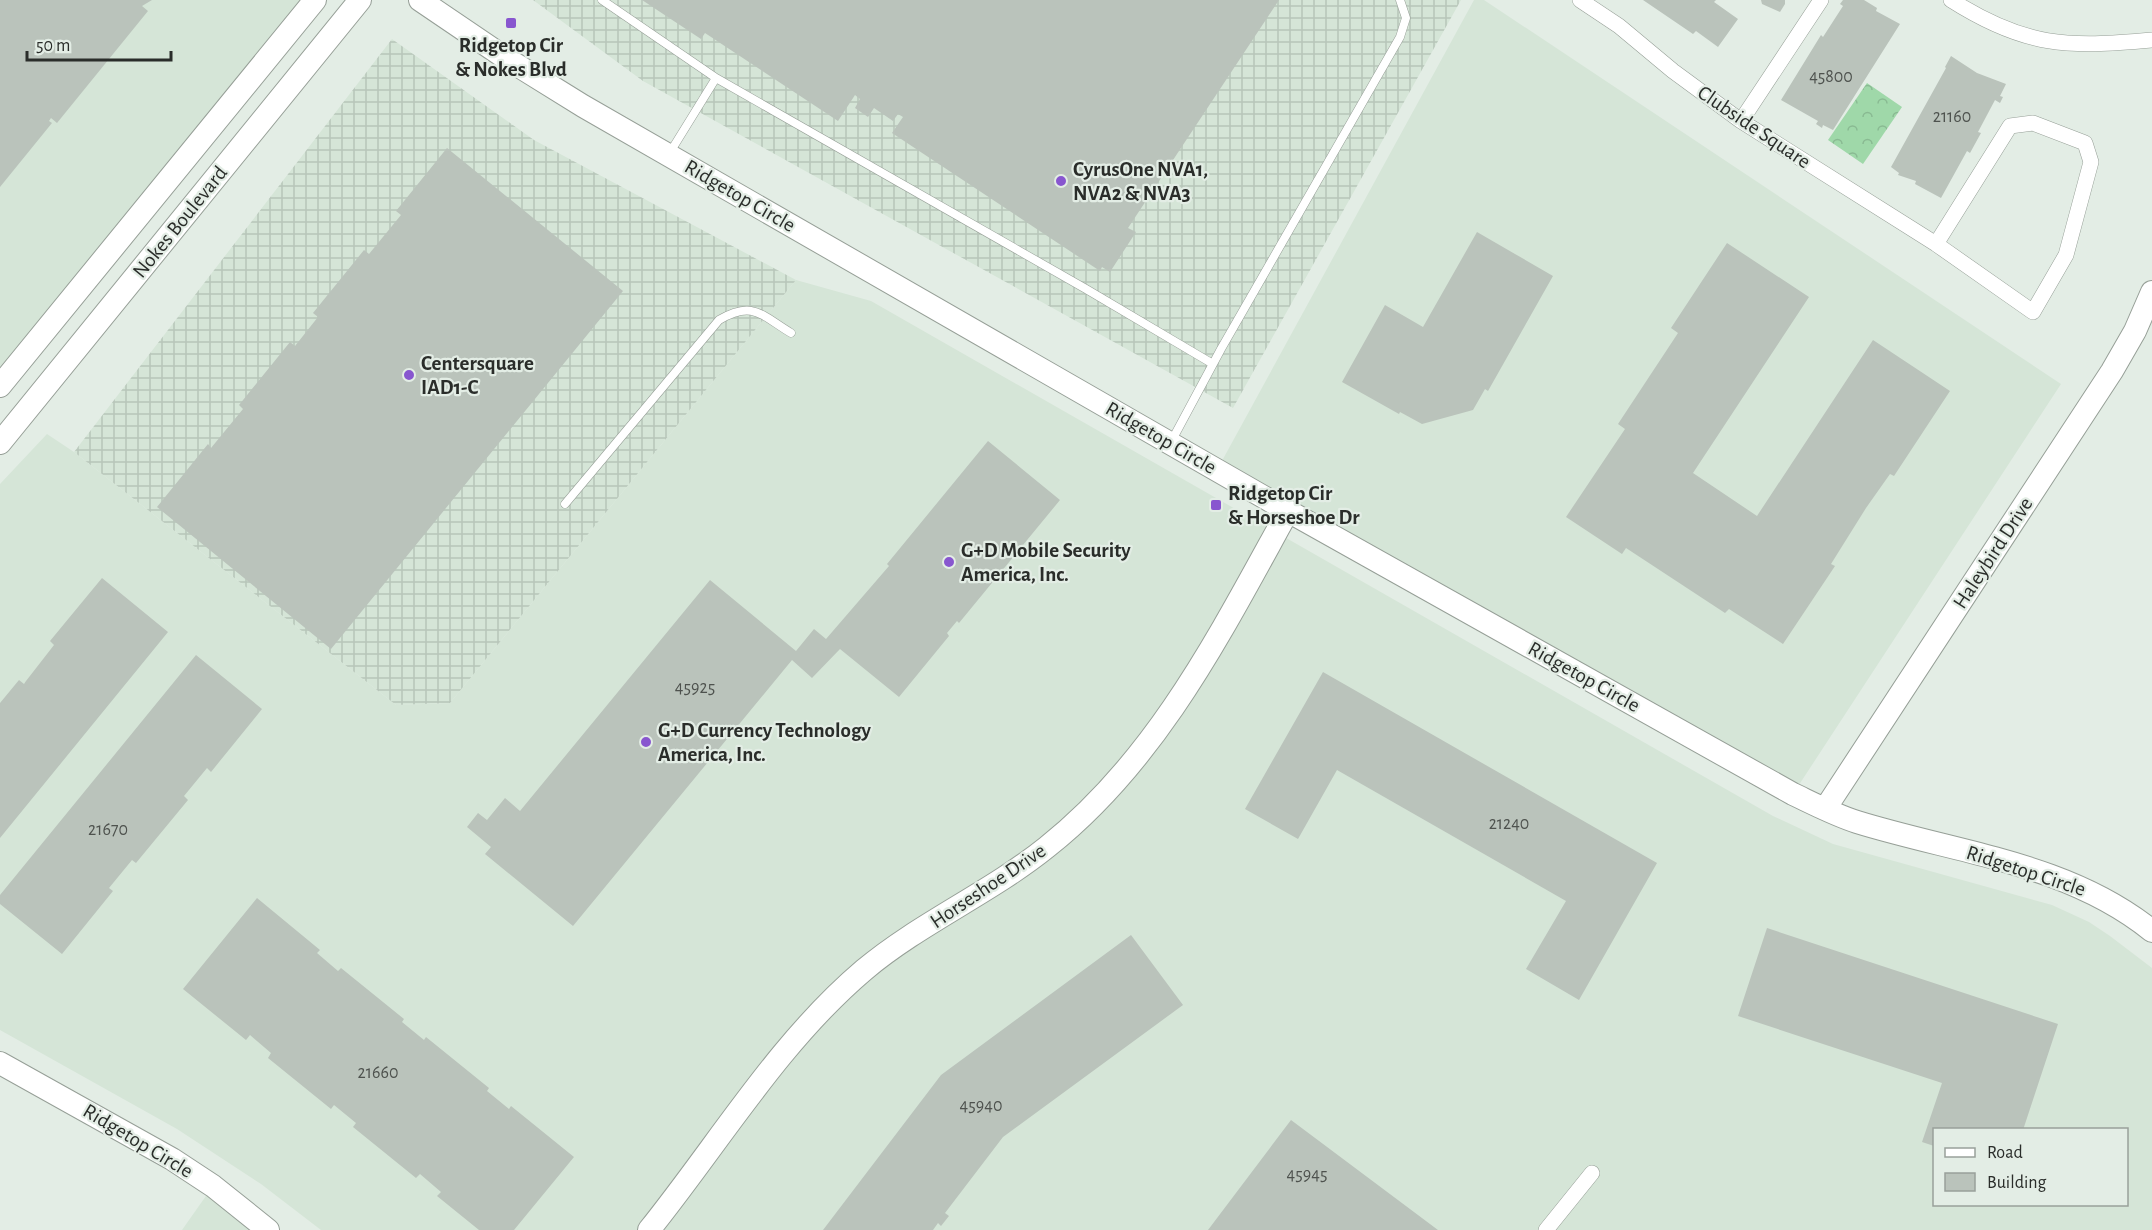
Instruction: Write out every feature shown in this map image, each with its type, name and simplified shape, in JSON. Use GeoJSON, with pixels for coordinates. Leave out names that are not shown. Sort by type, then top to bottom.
{"type":"FeatureCollection","features":[{"type":"Feature","properties":{"kind":"street","name":"Nokes Boulevard"},"geometry":{"type":"LineString","coordinates":[[0,386],[315,0]]}},
{"type":"Feature","properties":{"kind":"street","name":"Nokes Boulevard"},"geometry":{"type":"LineString","coordinates":[[0,443],[360,0]]}},
{"type":"Feature","properties":{"kind":"street","name":"Ridgetop Circle"},"geometry":{"type":"LineString","coordinates":[[420,0],[504,57],[668,155],[1288,511],[1614,695],[1825,809],[1855,821],[2029,868],[2068,881],[2105,898],[2152,931]]}},
{"type":"Feature","properties":{"kind":"street","name":"Clubside Square"},"geometry":{"type":"LineString","coordinates":[[1580,0],[1618,26],[1673,71],[1741,121],[1936,244],[2033,312],[2066,255],[2091,162],[2085,143],[2033,123],[2010,126],[1936,244]]}},
{"type":"Feature","properties":{"kind":"street"},"geometry":{"type":"LineString","coordinates":[[1741,121],[1821,0]]}},
{"type":"Feature","properties":{"kind":"street"},"geometry":{"type":"LineString","coordinates":[[1951,0],[1994,25],[2041,42],[2092,46],[2152,40]]}},
{"type":"Feature","properties":{"kind":"street","name":"Haleybird Drive"},"geometry":{"type":"LineString","coordinates":[[1825,809],[2112,371],[2135,331],[2152,292]]}},
{"type":"Feature","properties":{"kind":"street","name":"Horseshoe Drive"},"geometry":{"type":"LineString","coordinates":[[649,1230],[789,1046],[865,969],[1047,847],[1118,780],[1153,739],[1191,682],[1288,511]]}},
{"type":"Feature","properties":{"kind":"street","name":"Ridgetop Circle"},"geometry":{"type":"LineString","coordinates":[[0,1063],[172,1160],[213,1186],[268,1230]]}},
{"type":"Feature","properties":{"kind":"street"},"geometry":{"type":"LineString","coordinates":[[1546,1230],[1592,1173]]}},
{"type":"Feature","properties":{"kind":"lane"},"geometry":{"type":"LineString","coordinates":[[602,0],[716,78],[1213,364]]}},
{"type":"Feature","properties":{"kind":"lane"},"geometry":{"type":"LineString","coordinates":[[1171,444],[1213,364],[1400,37],[1406,18],[1400,0]]}},
{"type":"Feature","properties":{"kind":"lane"},"geometry":{"type":"LineString","coordinates":[[668,155],[716,78]]}},
{"type":"Feature","properties":{"kind":"lane"},"geometry":{"type":"LineString","coordinates":[[565,504],[719,320],[734,311],[750,309],[791,333]]}},
{"type":"Feature","properties":{"kind":"shaded area"},"geometry":{"type":"Polygon","coordinates":[[[0,0],[315,0],[0,386],[0,0]]]}},
{"type":"Feature","properties":{"kind":"shaded area"},"geometry":{"type":"Polygon","coordinates":[[[533,0],[1461,0],[1233,408],[643,81],[533,0]]]}},
{"type":"Feature","properties":{"kind":"shaded area"},"geometry":{"type":"Polygon","coordinates":[[[1474,0],[1484,0],[2061,384],[1793,794],[1217,470],[1474,0]]]}},
{"type":"Feature","properties":{"kind":"shaded area"},"geometry":{"type":"Polygon","coordinates":[[[392,39],[534,140],[796,280],[450,703],[396,705],[74,452],[392,39]]]}},
{"type":"Feature","properties":{"kind":"shaded area"},"geometry":{"type":"Polygon","coordinates":[[[796,280],[871,301],[1773,816],[1833,844],[2052,905],[2089,922],[2110,936],[2152,968],[2152,1230],[321,1230],[261,1184],[177,1129],[0,1030],[0,484],[47,434],[74,452],[396,705],[450,703],[796,280]]]}},
{"type":"Feature","properties":{"kind":"shaded area"},"geometry":{"type":"Polygon","coordinates":[[[213,1186],[268,1230],[182,1230],[213,1186]]]}},
{"type":"Feature","properties":{"kind":"green space"},"geometry":{"type":"Polygon","coordinates":[[[1867,83],[1902,107],[1863,164],[1828,140],[1867,83]]]}},
{"type":"Feature","properties":{"kind":"building"},"geometry":{"type":"Polygon","coordinates":[[[0,0],[152,0],[142,6],[148,11],[57,123],[51,118],[49,121],[52,123],[0,187],[0,0]]]}},
{"type":"Feature","properties":{"kind":"building","name":"CyrusOne NVA1, NVA2 & NVA3"},"geometry":{"type":"Polygon","coordinates":[[[642,0],[1279,0],[1128,228],[1136,232],[1110,272],[1102,267],[1100,271],[892,133],[903,117],[898,114],[893,121],[874,108],[868,117],[855,108],[860,99],[855,95],[838,121],[705,33],[701,39],[642,0]]]}},
{"type":"Feature","properties":{"kind":"building"},"geometry":{"type":"Polygon","coordinates":[[[1643,0],[1716,0],[1714,2],[1738,19],[1718,47],[1696,31],[1693,34],[1643,0]]]}},
{"type":"Feature","properties":{"kind":"building"},"geometry":{"type":"Polygon","coordinates":[[[1761,0],[1785,0],[1785,4],[1780,12],[1762,4],[1761,0]]]}},
{"type":"Feature","properties":{"kind":"building"},"geometry":{"type":"Polygon","coordinates":[[[1843,0],[1864,0],[1877,8],[1876,11],[1900,24],[1833,130],[1823,125],[1822,128],[1816,124],[1818,121],[1781,100],[1821,35],[1823,37],[1843,6],[1840,4],[1843,0]]]}},
{"type":"Feature","properties":{"kind":"building"},"geometry":{"type":"Polygon","coordinates":[[[1951,56],[1977,73],[2006,84],[2000,96],[2003,97],[2000,103],[1995,100],[1970,153],[1967,151],[1941,198],[1915,184],[1916,181],[1898,175],[1899,173],[1891,167],[1951,56]]]}},
{"type":"Feature","properties":{"kind":"building","name":"Centersquare IAD1-C"},"geometry":{"type":"Polygon","coordinates":[[[447,148],[623,291],[331,649],[157,507],[208,444],[211,448],[243,409],[239,405],[290,342],[295,346],[318,317],[313,313],[364,250],[369,254],[401,215],[396,211],[447,148]]]}},
{"type":"Feature","properties":{"kind":"building"},"geometry":{"type":"Polygon","coordinates":[[[1477,232],[1553,276],[1488,391],[1485,389],[1473,410],[1422,424],[1400,412],[1399,414],[1342,382],[1385,305],[1423,327],[1477,232]]]}},
{"type":"Feature","properties":{"kind":"building"},"geometry":{"type":"Polygon","coordinates":[[[1727,243],[1809,297],[1693,473],[1757,516],[1873,340],[1950,391],[1894,476],[1890,474],[1866,508],[1831,564],[1835,566],[1783,644],[1729,609],[1725,613],[1626,548],[1622,554],[1566,517],[1625,429],[1618,424],[1678,333],[1671,328],[1727,243]]]}},
{"type":"Feature","properties":{"kind":"building"},"geometry":{"type":"Polygon","coordinates":[[[988,441],[1060,500],[959,623],[957,621],[947,633],[949,636],[899,697],[840,649],[812,678],[792,660],[573,926],[485,854],[491,847],[467,827],[478,813],[487,820],[505,798],[520,811],[710,580],[796,651],[814,629],[826,639],[889,566],[887,564],[988,441]]]}},
{"type":"Feature","properties":{"kind":"building"},"geometry":{"type":"Polygon","coordinates":[[[102,578],[168,632],[0,838],[0,703],[19,680],[24,684],[54,645],[50,641],[102,578]]]}},
{"type":"Feature","properties":{"kind":"building"},"geometry":{"type":"Polygon","coordinates":[[[196,655],[262,709],[211,772],[207,768],[184,796],[188,800],[136,863],[132,860],[109,888],[113,891],[62,954],[0,904],[0,895],[196,655]]]}},
{"type":"Feature","properties":{"kind":"building"},"geometry":{"type":"Polygon","coordinates":[[[1323,672],[1657,863],[1579,1000],[1526,969],[1566,901],[1337,770],[1298,839],[1245,809],[1323,672]]]}},
{"type":"Feature","properties":{"kind":"building"},"geometry":{"type":"Polygon","coordinates":[[[257,898],[320,950],[317,953],[338,971],[341,968],[404,1019],[402,1022],[424,1040],[426,1037],[489,1088],[487,1091],[509,1109],[511,1106],[574,1157],[514,1230],[479,1230],[437,1196],[441,1192],[420,1174],[416,1178],[353,1127],[356,1123],[334,1105],[331,1109],[268,1058],[271,1053],[250,1035],[246,1040],[183,989],[257,898]]]}},
{"type":"Feature","properties":{"kind":"building"},"geometry":{"type":"Polygon","coordinates":[[[1767,928],[2058,1024],[2024,1128],[1933,1128],[1933,1146],[1922,1142],[1942,1083],[1738,1016],[1767,928]]]}},
{"type":"Feature","properties":{"kind":"building"},"geometry":{"type":"Polygon","coordinates":[[[1131,935],[1183,1005],[1003,1137],[945,1213],[949,1216],[941,1226],[938,1223],[933,1230],[823,1230],[941,1075],[1131,935]]]}},
{"type":"Feature","properties":{"kind":"building"},"geometry":{"type":"Polygon","coordinates":[[[1291,1120],[1438,1230],[1208,1230],[1291,1120]]]}},
{"type":"Feature","properties":{"kind":"place","name":"Ridgetop Cir & Nokes Blvd"},"geometry":{"type":"Point","coordinates":[511,23]}},
{"type":"Feature","properties":{"kind":"place","name":"CyrusOne NVA1, NVA2 & NVA3"},"geometry":{"type":"Point","coordinates":[1061,181]}},
{"type":"Feature","properties":{"kind":"place","name":"Centersquare IAD1-C"},"geometry":{"type":"Point","coordinates":[409,375]}},
{"type":"Feature","properties":{"kind":"place","name":"Ridgetop Cir & Horseshoe Dr"},"geometry":{"type":"Point","coordinates":[1216,505]}},
{"type":"Feature","properties":{"kind":"place","name":"G+D Mobile Security America, Inc."},"geometry":{"type":"Point","coordinates":[949,562]}},
{"type":"Feature","properties":{"kind":"place","name":"G+D Currency Technology America, Inc."},"geometry":{"type":"Point","coordinates":[646,742]}}]}
